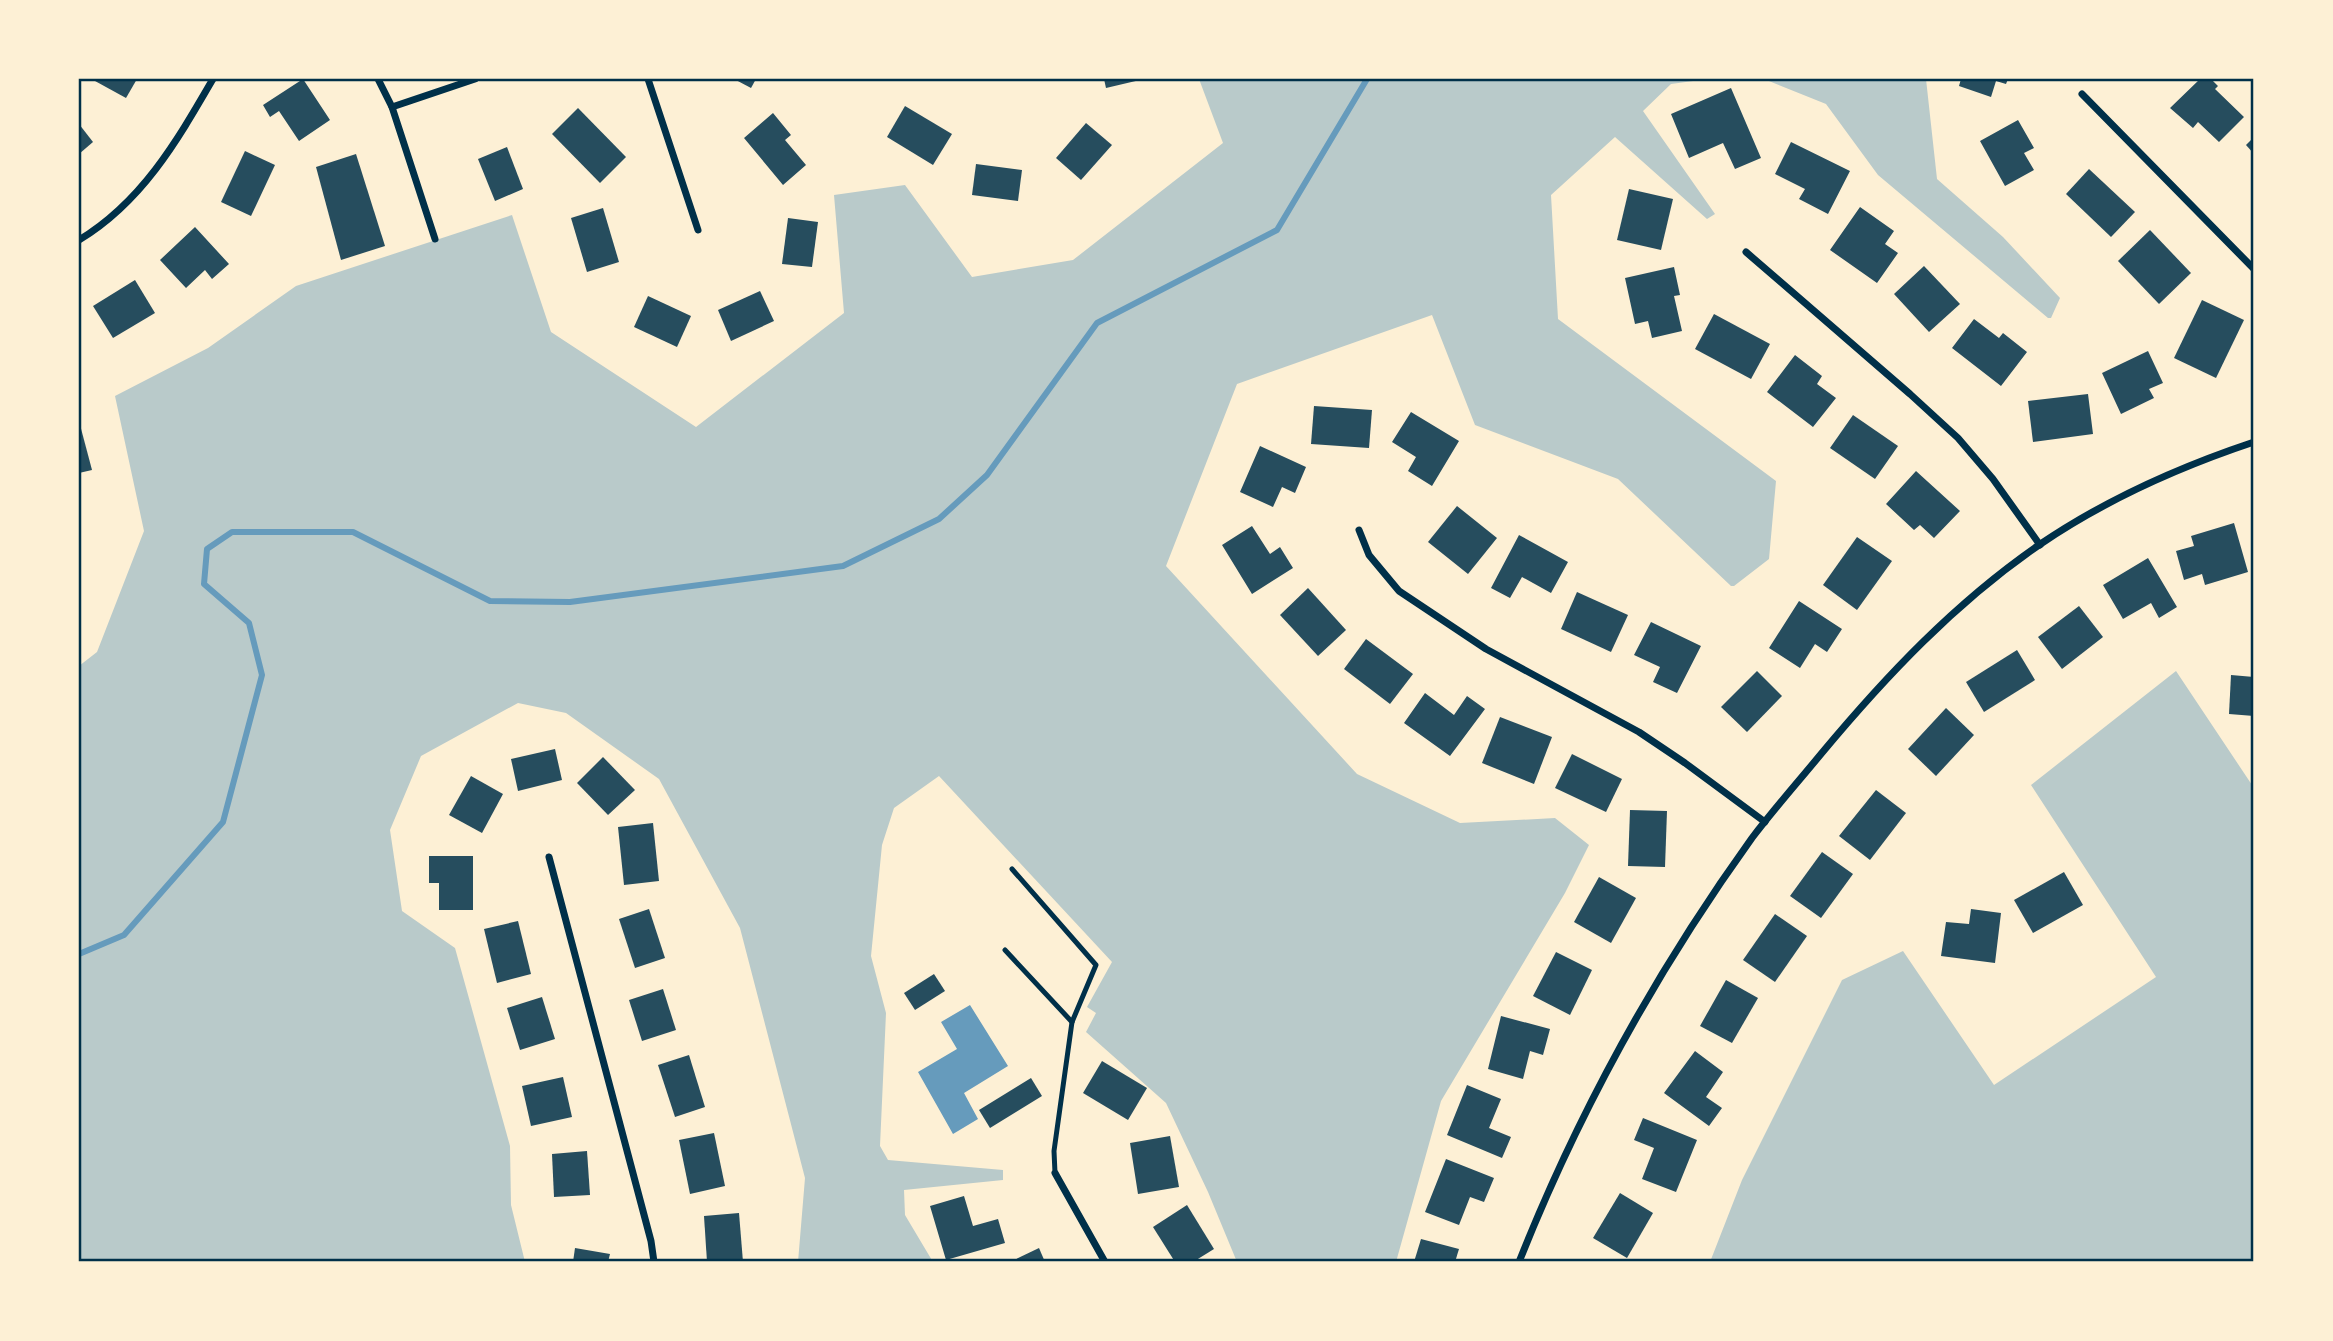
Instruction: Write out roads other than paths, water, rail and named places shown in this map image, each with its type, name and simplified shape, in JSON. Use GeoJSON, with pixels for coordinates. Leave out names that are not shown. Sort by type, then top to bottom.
{"type":"FeatureCollection","features":[{"type":"Feature","properties":{"kind":"street"},"geometry":{"type":"LineString","coordinates":[[79,240],[113,216],[152,176],[177,142],[213,79]]}},
{"type":"Feature","properties":{"kind":"street"},"geometry":{"type":"LineString","coordinates":[[378,79],[393,107],[435,239]]}},
{"type":"Feature","properties":{"kind":"street"},"geometry":{"type":"LineString","coordinates":[[393,107],[475,79]]}},
{"type":"Feature","properties":{"kind":"street"},"geometry":{"type":"LineString","coordinates":[[648,79],[698,230]]}},
{"type":"Feature","properties":{"kind":"street"},"geometry":{"type":"LineString","coordinates":[[2082,94],[2254,269]]}},
{"type":"Feature","properties":{"kind":"street"},"geometry":{"type":"LineString","coordinates":[[1746,252],[1958,438],[1993,479],[2040,545]]}},
{"type":"Feature","properties":{"kind":"street"},"geometry":{"type":"LineString","coordinates":[[1519,1262],[1597,1088],[1663,971],[1765,822],[1858,709],[1922,641],[1989,582],[2040,545],[2087,516],[2156,480],[2200,460],[2254,442]]}},
{"type":"Feature","properties":{"kind":"street"},"geometry":{"type":"LineString","coordinates":[[1359,530],[1369,555],[1399,591],[1486,649],[1639,732],[1685,762],[1765,822]]}},
{"type":"Feature","properties":{"kind":"street"},"geometry":{"type":"LineString","coordinates":[[549,857],[651,1241],[654,1262]]}},
{"type":"Feature","properties":{"kind":"street"},"geometry":{"type":"LineString","coordinates":[[1055,1173],[1105,1262]]}},
{"type":"Feature","properties":{"kind":"lane"},"geometry":{"type":"LineString","coordinates":[[1012,869],[1096,965],[1072,1022],[1054,1150],[1055,1173]]}},
{"type":"Feature","properties":{"kind":"lane"},"geometry":{"type":"LineString","coordinates":[[1004,950],[1072,1022]]}},
{"type":"Feature","properties":{"kind":"water"},"geometry":{"type":"Polygon","coordinates":[[[970,1005],[1008,1066],[964,1093],[978,1119],[953,1134],[918,1072],[957,1049],[941,1022],[970,1005]]]}},
{"type":"Feature","properties":{"kind":"waterway"},"geometry":{"type":"LineString","coordinates":[[79,954],[124,935],[223,822],[262,675],[249,623],[204,584],[207,549],[232,532],[353,532],[490,601],[570,602],[843,566],[939,519],[987,475],[1097,323],[1277,230],[1367,79]]}}]}
